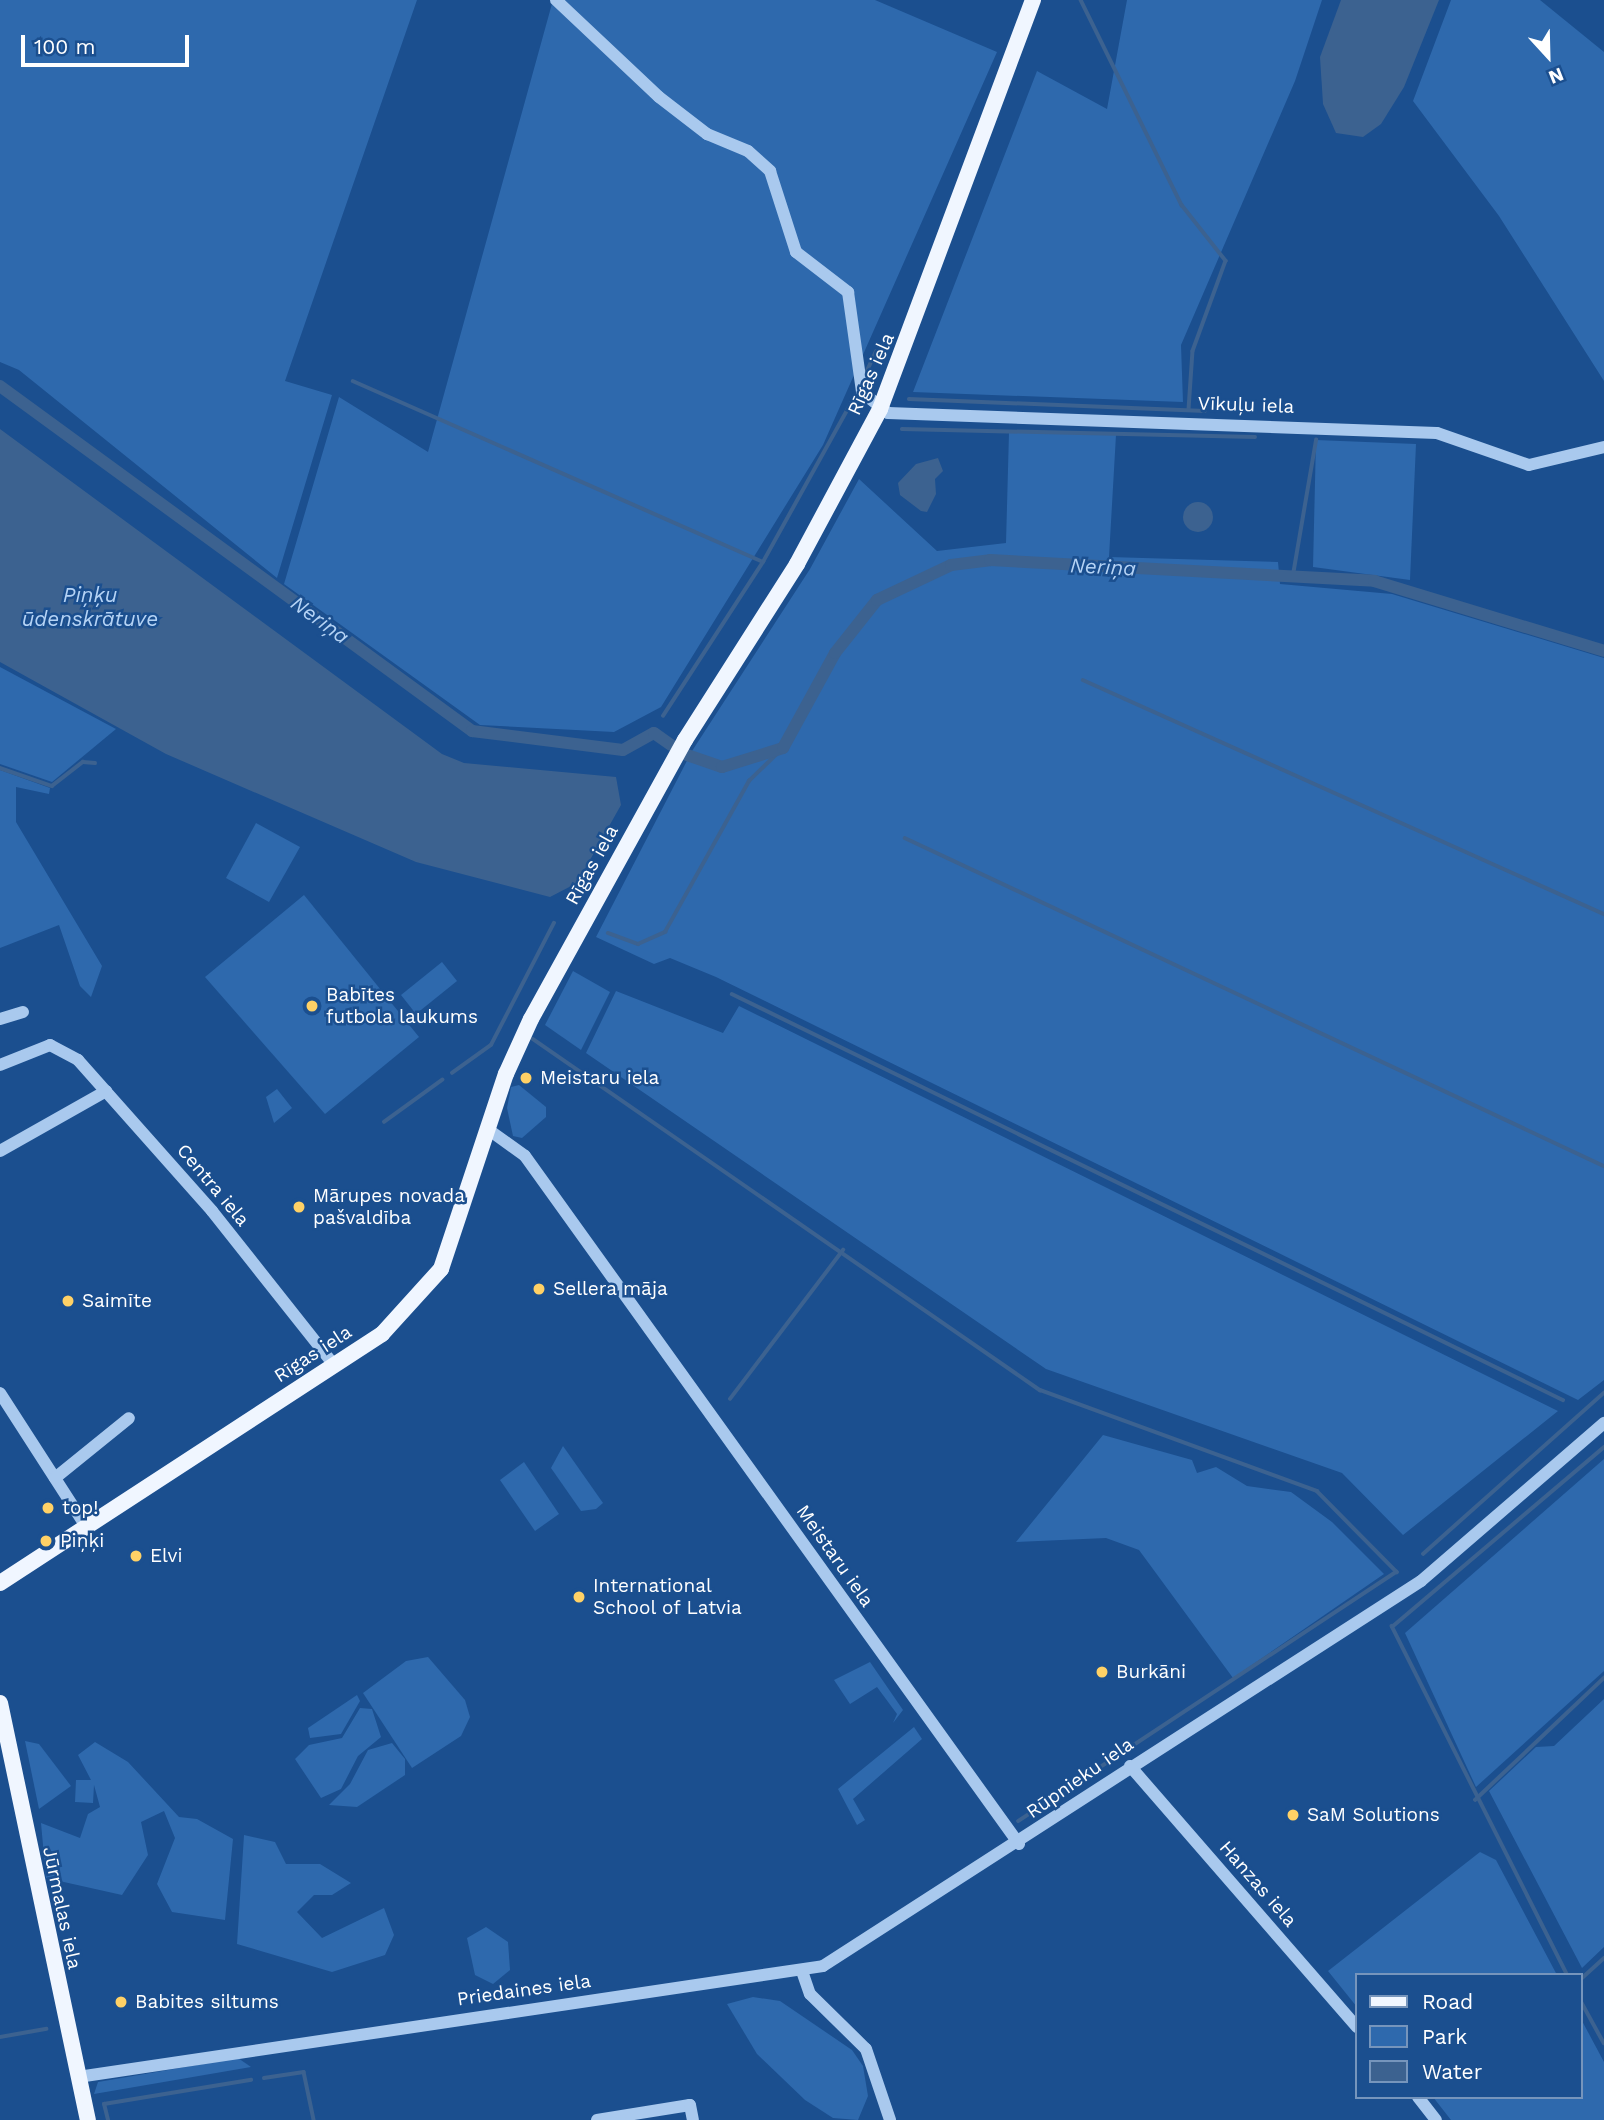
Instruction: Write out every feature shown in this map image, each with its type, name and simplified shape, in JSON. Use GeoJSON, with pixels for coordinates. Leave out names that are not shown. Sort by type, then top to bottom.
{"type":"FeatureCollection","features":[{"type":"Feature","properties":{"kind":"main road","name":"Rīgas iela"},"geometry":{"type":"LineString","coordinates":[[0,1583],[399,1320],[441,1269],[489,1129],[531,1019],[685,740],[797,564],[880,409],[1029,1]]}},
{"type":"Feature","properties":{"kind":"main road","name":"Jūrmalas iela"},"geometry":{"type":"LineString","coordinates":[[0,1703],[88,2120]]}},
{"type":"Feature","properties":{"kind":"street"},"geometry":{"type":"LineString","coordinates":[[556,0],[659,97],[707,134],[748,151],[770,171],[796,252],[848,292],[862,392],[880,409]]}},
{"type":"Feature","properties":{"kind":"street","name":"Vīkuļu iela"},"geometry":{"type":"LineString","coordinates":[[880,409],[902,415],[1437,433],[1529,465],[1604,447]]}},
{"type":"Feature","properties":{"kind":"street"},"geometry":{"type":"LineString","coordinates":[[0,1019],[23,1012]]}},
{"type":"Feature","properties":{"kind":"street","name":"Centra iela"},"geometry":{"type":"LineString","coordinates":[[0,1065],[50,1045],[78,1060],[334,1365]]}},
{"type":"Feature","properties":{"kind":"street"},"geometry":{"type":"LineString","coordinates":[[0,1151],[106,1091]]}},
{"type":"Feature","properties":{"kind":"street","name":"Meistaru iela"},"geometry":{"type":"LineString","coordinates":[[489,1129],[525,1156],[1019,1844]]}},
{"type":"Feature","properties":{"kind":"street"},"geometry":{"type":"LineString","coordinates":[[0,1393],[87,1528]]}},
{"type":"Feature","properties":{"kind":"street"},"geometry":{"type":"LineString","coordinates":[[55,1478],[130,1418]]}},
{"type":"Feature","properties":{"kind":"street","name":"Rūpnieku iela"},"geometry":{"type":"LineString","coordinates":[[803,1974],[847,1955],[1019,1844],[1130,1766],[1422,1581],[1604,1423]]}},
{"type":"Feature","properties":{"kind":"street","name":"Hanzas iela"},"geometry":{"type":"LineString","coordinates":[[1130,1766],[1356,2026]]}},
{"type":"Feature","properties":{"kind":"street"},"geometry":{"type":"LineString","coordinates":[[803,1974],[810,1994],[866,2049],[890,2120]]}},
{"type":"Feature","properties":{"kind":"street","name":"Priedaines iela"},"geometry":{"type":"LineString","coordinates":[[78,2077],[670,1988],[803,1974]]}},
{"type":"Feature","properties":{"kind":"street"},"geometry":{"type":"LineString","coordinates":[[1420,2099],[1437,2120]]}},
{"type":"Feature","properties":{"kind":"street"},"geometry":{"type":"LineString","coordinates":[[597,2120],[690,2105],[693,2120]]}},
{"type":"Feature","properties":{"kind":"green space"},"geometry":{"type":"Polygon","coordinates":[[[0,0],[417,0],[285,381],[332,395],[277,578],[19,370],[0,362],[0,0]]]}},
{"type":"Feature","properties":{"kind":"green space"},"geometry":{"type":"Polygon","coordinates":[[[553,0],[875,0],[997,52],[823,445],[661,707],[614,732],[480,725],[284,584],[339,397],[428,452],[553,0]]]}},
{"type":"Feature","properties":{"kind":"green space"},"geometry":{"type":"Polygon","coordinates":[[[1127,0],[1322,0],[1295,81],[1181,345],[1183,402],[913,392],[1037,71],[1107,109],[1127,0]]]}},
{"type":"Feature","properties":{"kind":"green space"},"geometry":{"type":"Polygon","coordinates":[[[1451,0],[1540,0],[1604,52],[1604,381],[1499,216],[1413,101],[1451,0]]]}},
{"type":"Feature","properties":{"kind":"green space"},"geometry":{"type":"Polygon","coordinates":[[[1009,432],[1116,435],[1109,557],[1278,562],[1280,584],[1392,594],[1604,658],[1604,1380],[1578,1400],[716,977],[670,958],[654,964],[596,937],[692,751],[810,569],[859,479],[937,551],[1006,543],[1009,432]]]}},
{"type":"Feature","properties":{"kind":"green space"},"geometry":{"type":"Polygon","coordinates":[[[1316,440],[1416,444],[1410,580],[1313,567],[1316,440]]]}},
{"type":"Feature","properties":{"kind":"green space"},"geometry":{"type":"Polygon","coordinates":[[[0,667],[116,729],[52,782],[0,764],[0,667]]]}},
{"type":"Feature","properties":{"kind":"green space"},"geometry":{"type":"Polygon","coordinates":[[[0,770],[50,788],[49,794],[16,787],[16,822],[102,966],[91,997],[80,986],[59,925],[0,948],[0,770]]]}},
{"type":"Feature","properties":{"kind":"green space"},"geometry":{"type":"Polygon","coordinates":[[[256,823],[300,847],[269,902],[226,878],[256,823]]]}},
{"type":"Feature","properties":{"kind":"green space","name":"Babītes futbola laukums"},"geometry":{"type":"Polygon","coordinates":[[[304,895],[419,1037],[325,1114],[205,977],[304,895]]]}},
{"type":"Feature","properties":{"kind":"green space"},"geometry":{"type":"Polygon","coordinates":[[[442,962],[457,981],[416,1014],[401,995],[442,962]]]}},
{"type":"Feature","properties":{"kind":"green space"},"geometry":{"type":"Polygon","coordinates":[[[573,971],[610,992],[581,1050],[545,1025],[573,971]]]}},
{"type":"Feature","properties":{"kind":"green space"},"geometry":{"type":"Polygon","coordinates":[[[616,991],[723,1033],[739,1006],[1558,1411],[1403,1535],[1342,1473],[1046,1369],[586,1053],[616,991]]]}},
{"type":"Feature","properties":{"kind":"green space"},"geometry":{"type":"Polygon","coordinates":[[[519,1085],[546,1107],[546,1117],[522,1138],[513,1136],[507,1108],[511,1087],[519,1085]]]}},
{"type":"Feature","properties":{"kind":"green space"},"geometry":{"type":"Polygon","coordinates":[[[277,1089],[292,1108],[274,1123],[266,1097],[277,1089]]]}},
{"type":"Feature","properties":{"kind":"green space"},"geometry":{"type":"Polygon","coordinates":[[[1103,1435],[1192,1460],[1197,1473],[1216,1467],[1247,1486],[1291,1492],[1332,1522],[1384,1574],[1233,1678],[1139,1550],[1106,1538],[1016,1542],[1103,1435]]]}},
{"type":"Feature","properties":{"kind":"green space"},"geometry":{"type":"Polygon","coordinates":[[[563,1446],[603,1503],[596,1509],[581,1511],[551,1468],[563,1446]]]}},
{"type":"Feature","properties":{"kind":"green space"},"geometry":{"type":"Polygon","coordinates":[[[1604,1459],[1604,1671],[1476,1787],[1405,1633],[1604,1459]]]}},
{"type":"Feature","properties":{"kind":"green space"},"geometry":{"type":"Polygon","coordinates":[[[524,1462],[559,1514],[535,1531],[500,1480],[524,1462]]]}},
{"type":"Feature","properties":{"kind":"green space"},"geometry":{"type":"Polygon","coordinates":[[[428,1657],[465,1700],[470,1717],[461,1736],[412,1768],[363,1693],[406,1661],[428,1657]]]}},
{"type":"Feature","properties":{"kind":"green space"},"geometry":{"type":"Polygon","coordinates":[[[870,1662],[903,1710],[893,1723],[897,1714],[877,1687],[850,1704],[834,1680],[870,1662]]]}},
{"type":"Feature","properties":{"kind":"green space"},"geometry":{"type":"Polygon","coordinates":[[[357,1695],[360,1701],[341,1734],[310,1738],[308,1728],[357,1695]]]}},
{"type":"Feature","properties":{"kind":"green space"},"geometry":{"type":"Polygon","coordinates":[[[1604,1699],[1604,1947],[1582,1968],[1489,1791],[1536,1747],[1554,1746],[1604,1699]]]}},
{"type":"Feature","properties":{"kind":"green space"},"geometry":{"type":"Polygon","coordinates":[[[360,1708],[372,1709],[381,1737],[358,1756],[341,1789],[321,1798],[295,1759],[309,1745],[342,1738],[360,1708]]]}},
{"type":"Feature","properties":{"kind":"green space"},"geometry":{"type":"Polygon","coordinates":[[[914,1727],[922,1739],[853,1799],[865,1820],[857,1825],[838,1789],[914,1727]]]}},
{"type":"Feature","properties":{"kind":"green space"},"geometry":{"type":"Polygon","coordinates":[[[25,1741],[39,1744],[71,1786],[39,1809],[25,1741]]]}},
{"type":"Feature","properties":{"kind":"green space"},"geometry":{"type":"Polygon","coordinates":[[[95,1742],[128,1762],[179,1817],[197,1819],[233,1839],[225,1920],[172,1912],[157,1884],[175,1838],[164,1811],[141,1822],[148,1855],[122,1895],[46,1878],[41,1823],[80,1838],[88,1814],[100,1807],[94,1785],[93,1803],[75,1802],[76,1780],[91,1780],[78,1755],[95,1742]]]}},
{"type":"Feature","properties":{"kind":"green space"},"geometry":{"type":"Polygon","coordinates":[[[392,1743],[405,1759],[405,1775],[357,1807],[329,1805],[350,1784],[368,1750],[392,1743]]]}},
{"type":"Feature","properties":{"kind":"green space"},"geometry":{"type":"Polygon","coordinates":[[[244,1835],[275,1842],[286,1864],[320,1864],[351,1883],[332,1895],[314,1895],[297,1912],[322,1938],[384,1908],[394,1935],[385,1955],[332,1972],[237,1944],[244,1835]]]}},
{"type":"Feature","properties":{"kind":"green space"},"geometry":{"type":"Polygon","coordinates":[[[1480,1852],[1496,1860],[1556,1973],[1356,1973],[1356,2006],[1328,1971],[1480,1852]]]}},
{"type":"Feature","properties":{"kind":"green space"},"geometry":{"type":"Polygon","coordinates":[[[486,1927],[508,1942],[510,1970],[493,1984],[475,1975],[467,1938],[486,1927]]]}},
{"type":"Feature","properties":{"kind":"green space"},"geometry":{"type":"Polygon","coordinates":[[[753,1997],[780,2001],[852,2050],[863,2066],[868,2096],[858,2120],[833,2118],[805,2100],[757,2054],[727,2004],[753,1997]]]}},
{"type":"Feature","properties":{"kind":"green space"},"geometry":{"type":"Polygon","coordinates":[[[1583,2023],[1604,2062],[1604,2120],[1451,2120],[1435,2099],[1583,2099],[1583,2023]]]}},
{"type":"Feature","properties":{"kind":"green space"},"geometry":{"type":"Polygon","coordinates":[[[238,2058],[251,2067],[94,2094],[98,2082],[238,2058]]]}},
{"type":"Feature","properties":{"kind":"water"},"geometry":{"type":"Polygon","coordinates":[[[1341,0],[1439,0],[1404,87],[1381,124],[1363,137],[1336,133],[1323,104],[1320,57],[1341,0]]]}},
{"type":"Feature","properties":{"kind":"water","name":"Piņķu ūdenskrātuve"},"geometry":{"type":"Polygon","coordinates":[[[0,429],[442,754],[464,763],[616,777],[621,805],[577,883],[550,897],[416,862],[166,754],[0,662],[0,429]]]}},
{"type":"Feature","properties":{"kind":"water"},"geometry":{"type":"Polygon","coordinates":[[[938,458],[943,471],[935,479],[936,494],[927,512],[921,511],[900,495],[898,483],[916,464],[938,458]]]}},
{"type":"Feature","properties":{"kind":"water"},"geometry":{"type":"Polygon","coordinates":[[[1198,502],[1209,506],[1213,517],[1209,528],[1198,532],[1187,528],[1183,517],[1187,506],[1198,502]]]}},
{"type":"Feature","properties":{"kind":"waterway"},"geometry":{"type":"LineString","coordinates":[[1081,0],[1182,205],[1226,261],[1193,351],[1189,410]]}},
{"type":"Feature","properties":{"kind":"waterway"},"geometry":{"type":"LineString","coordinates":[[865,375],[876,351]]}},
{"type":"Feature","properties":{"kind":"waterway"},"geometry":{"type":"LineString","coordinates":[[353,381],[763,562]]}},
{"type":"Feature","properties":{"kind":"waterway","name":"Neriņa"},"geometry":{"type":"LineString","coordinates":[[0,386],[472,731],[623,750],[654,733],[671,745]]}},
{"type":"Feature","properties":{"kind":"waterway"},"geometry":{"type":"LineString","coordinates":[[663,716],[763,562],[854,398]]}},
{"type":"Feature","properties":{"kind":"waterway"},"geometry":{"type":"LineString","coordinates":[[909,399],[1205,411]]}},
{"type":"Feature","properties":{"kind":"waterway"},"geometry":{"type":"LineString","coordinates":[[902,429],[1255,437]]}},
{"type":"Feature","properties":{"kind":"waterway"},"geometry":{"type":"LineString","coordinates":[[1293,575],[1316,440]]}},
{"type":"Feature","properties":{"kind":"waterway","name":"Neriņa"},"geometry":{"type":"LineString","coordinates":[[687,755],[722,767],[783,748],[835,653],[877,600],[951,565],[990,560],[1374,581],[1604,651]]}},
{"type":"Feature","properties":{"kind":"waterway"},"geometry":{"type":"LineString","coordinates":[[1083,680],[1604,914]]}},
{"type":"Feature","properties":{"kind":"waterway"},"geometry":{"type":"LineString","coordinates":[[608,933],[638,944],[665,932],[749,781],[783,748]]}},
{"type":"Feature","properties":{"kind":"waterway"},"geometry":{"type":"LineString","coordinates":[[0,768],[52,786],[83,762],[95,763]]}},
{"type":"Feature","properties":{"kind":"waterway"},"geometry":{"type":"LineString","coordinates":[[905,838],[1604,1166]]}},
{"type":"Feature","properties":{"kind":"waterway"},"geometry":{"type":"LineString","coordinates":[[452,1073],[491,1045],[554,923]]}},
{"type":"Feature","properties":{"kind":"waterway"},"geometry":{"type":"LineString","coordinates":[[732,994],[1563,1400]]}},
{"type":"Feature","properties":{"kind":"waterway"},"geometry":{"type":"LineString","coordinates":[[533,1039],[1040,1390],[1317,1491],[1397,1572],[1019,1821]]}},
{"type":"Feature","properties":{"kind":"waterway"},"geometry":{"type":"LineString","coordinates":[[384,1122],[442,1080]]}},
{"type":"Feature","properties":{"kind":"waterway"},"geometry":{"type":"LineString","coordinates":[[730,1399],[843,1250]]}},
{"type":"Feature","properties":{"kind":"waterway"},"geometry":{"type":"LineString","coordinates":[[1423,1554],[1604,1393]]}},
{"type":"Feature","properties":{"kind":"waterway"},"geometry":{"type":"LineString","coordinates":[[1566,1973],[1392,1627],[1604,1447]]}},
{"type":"Feature","properties":{"kind":"waterway"},"geometry":{"type":"LineString","coordinates":[[1475,1800],[1604,1678]]}},
{"type":"Feature","properties":{"kind":"waterway"},"geometry":{"type":"LineString","coordinates":[[1583,1977],[1604,1958]]}},
{"type":"Feature","properties":{"kind":"waterway"},"geometry":{"type":"LineString","coordinates":[[1583,2005],[1604,2043]]}},
{"type":"Feature","properties":{"kind":"waterway"},"geometry":{"type":"LineString","coordinates":[[0,2037],[46,2029]]}},
{"type":"Feature","properties":{"kind":"waterway"},"geometry":{"type":"LineString","coordinates":[[264,2078],[304,2072],[314,2120]]}},
{"type":"Feature","properties":{"kind":"waterway"},"geometry":{"type":"LineString","coordinates":[[108,2120],[104,2104],[251,2080]]}},
{"type":"Feature","properties":{"kind":"place","name":"Babītes futbola laukums"},"geometry":{"type":"Point","coordinates":[312,1006]}},
{"type":"Feature","properties":{"kind":"place","name":"Meistaru iela"},"geometry":{"type":"Point","coordinates":[526,1078]}},
{"type":"Feature","properties":{"kind":"place","name":"Mārupes novada pašvaldība"},"geometry":{"type":"Point","coordinates":[299,1207]}},
{"type":"Feature","properties":{"kind":"place","name":"Sellera māja"},"geometry":{"type":"Point","coordinates":[539,1289]}},
{"type":"Feature","properties":{"kind":"place","name":"Saimīte"},"geometry":{"type":"Point","coordinates":[68,1301]}},
{"type":"Feature","properties":{"kind":"place","name":"top!"},"geometry":{"type":"Point","coordinates":[48,1508]}},
{"type":"Feature","properties":{"kind":"place","name":"Piņķi"},"geometry":{"type":"Point","coordinates":[46,1541]}},
{"type":"Feature","properties":{"kind":"place","name":"Elvi"},"geometry":{"type":"Point","coordinates":[136,1556]}},
{"type":"Feature","properties":{"kind":"place","name":"International School of Latvia"},"geometry":{"type":"Point","coordinates":[579,1597]}},
{"type":"Feature","properties":{"kind":"place","name":"Burkāni"},"geometry":{"type":"Point","coordinates":[1102,1672]}},
{"type":"Feature","properties":{"kind":"place","name":"SaM Solutions"},"geometry":{"type":"Point","coordinates":[1293,1815]}},
{"type":"Feature","properties":{"kind":"place","name":"Babites siltums"},"geometry":{"type":"Point","coordinates":[121,2002]}}]}
